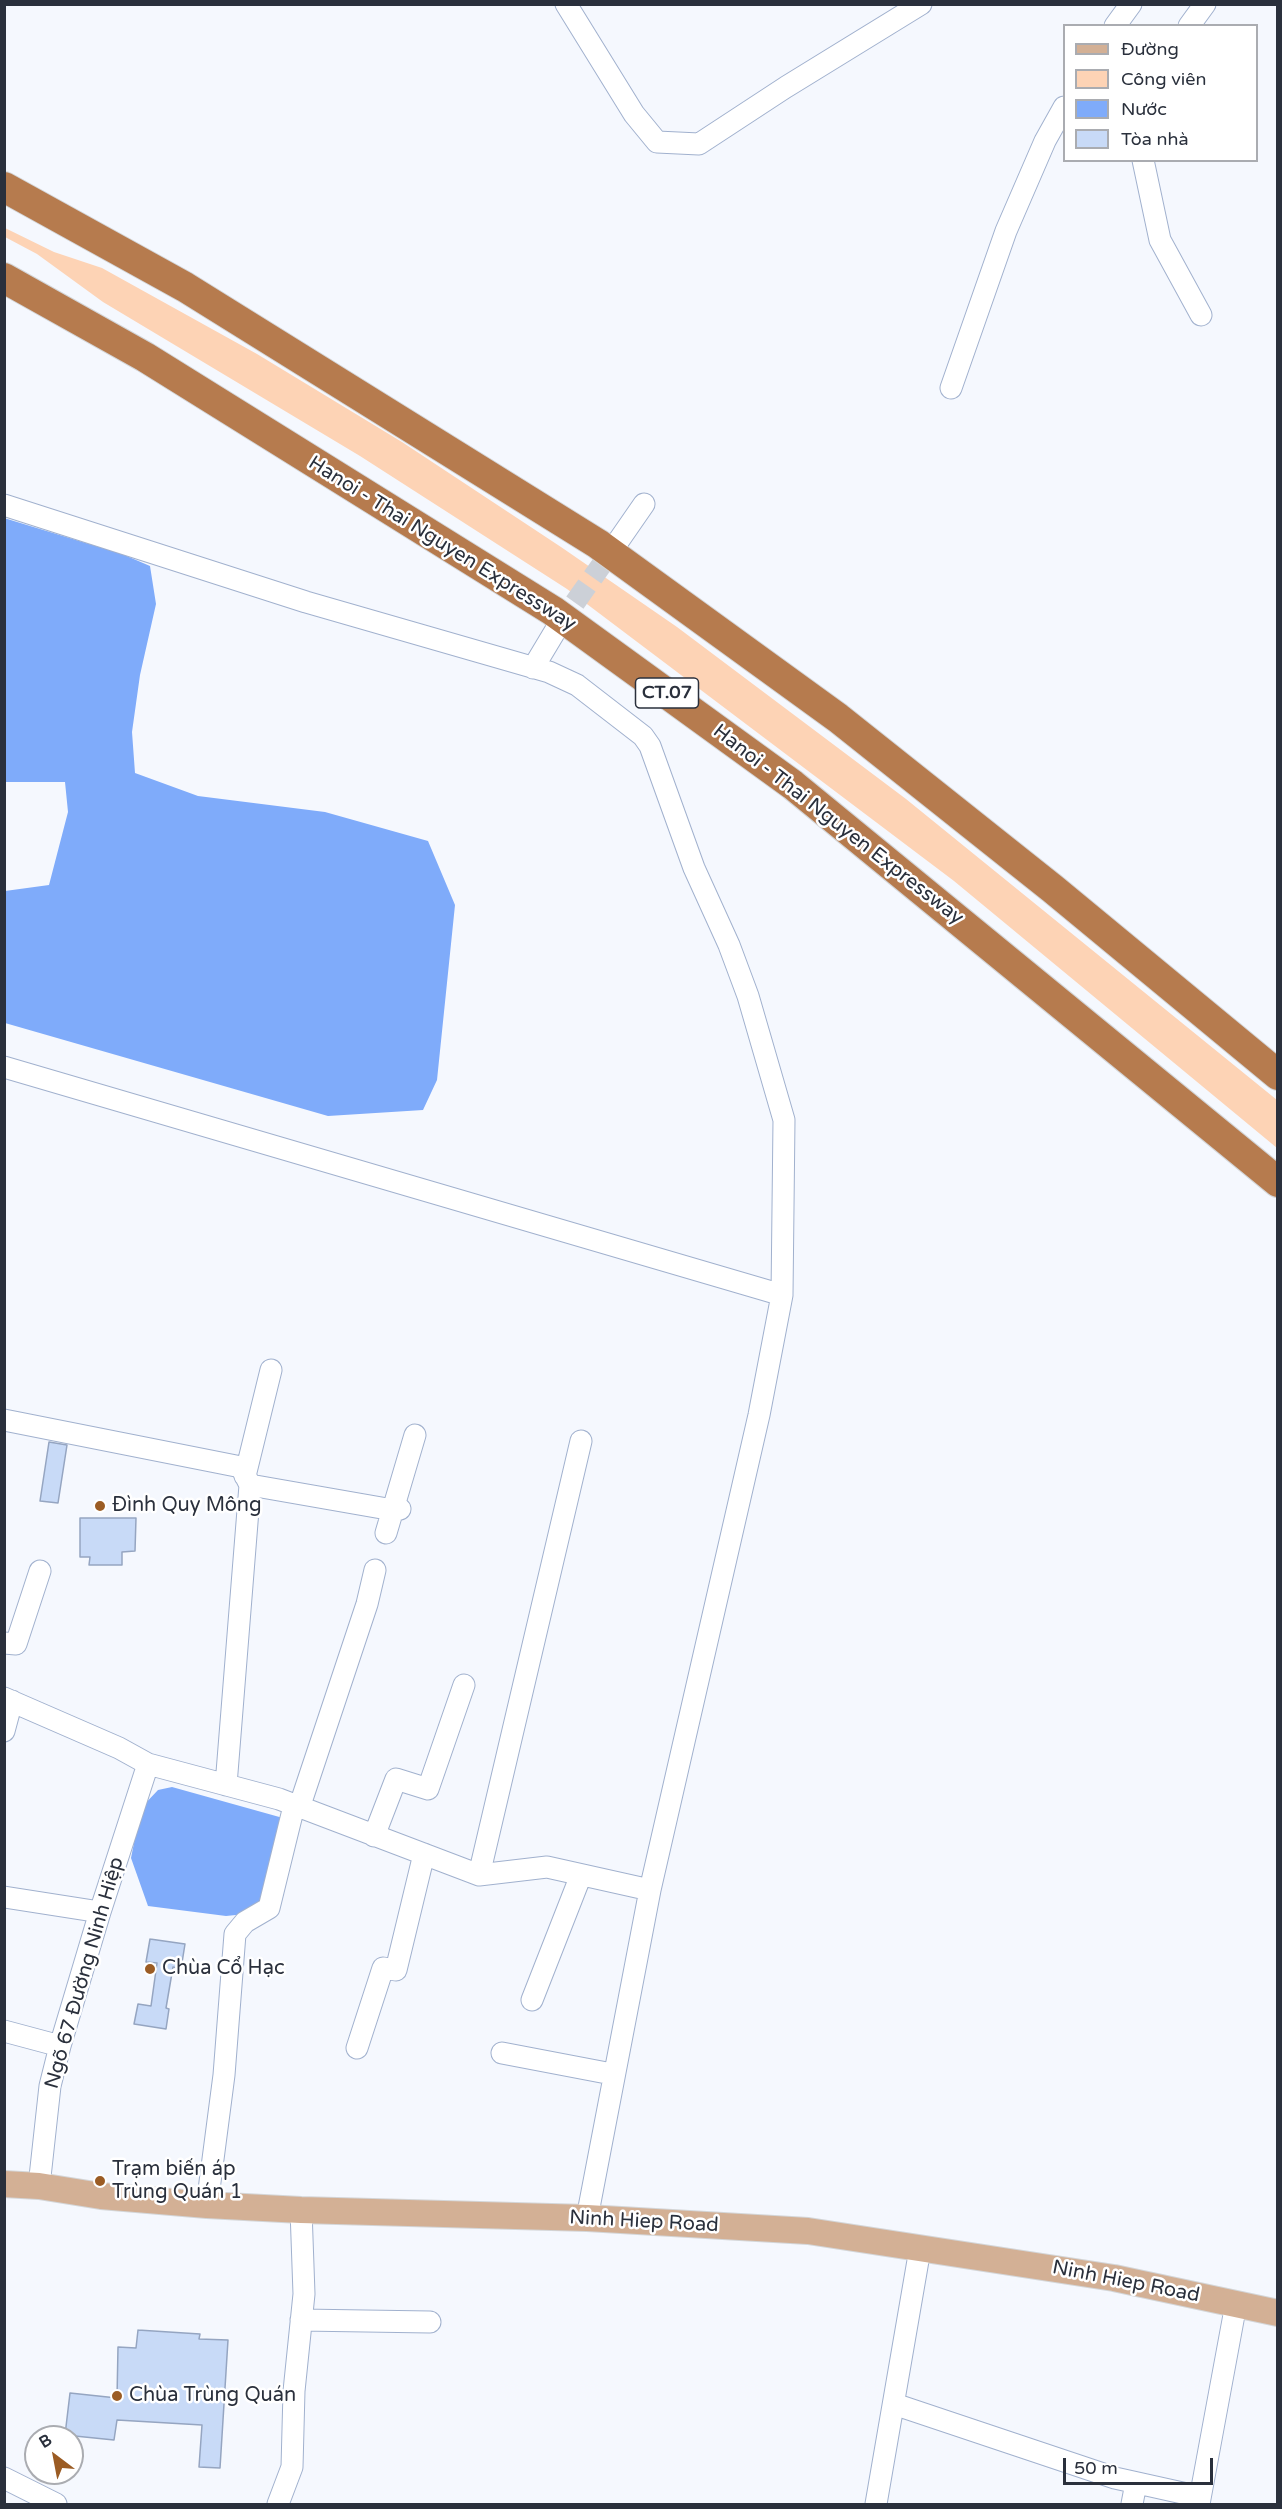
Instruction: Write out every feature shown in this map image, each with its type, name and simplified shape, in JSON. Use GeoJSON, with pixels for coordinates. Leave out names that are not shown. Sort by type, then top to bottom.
{"type":"FeatureCollection","features":[{"type":"Feature","properties":{"kind":"highway"},"geometry":{"type":"LineString","coordinates":[[4,187],[185,287],[598,544],[838,718],[1053,889],[1278,1076]]}},
{"type":"Feature","properties":{"kind":"highway","name":"Hanoi - Thai Nguyen Expressway"},"geometry":{"type":"LineString","coordinates":[[4,278],[145,357],[553,611],[793,785],[1278,1182]]}},
{"type":"Feature","properties":{"kind":"main road","name":"Ninh Hiep Road"},"geometry":{"type":"LineString","coordinates":[[4,2184],[39,2186],[101,2196],[207,2205],[587,2218],[808,2231],[1114,2278],[1278,2313]]}},
{"type":"Feature","properties":{"kind":"street"},"geometry":{"type":"LineString","coordinates":[[566,4],[634,114],[657,142],[699,144],[786,87],[921,4]]}},
{"type":"Feature","properties":{"kind":"street"},"geometry":{"type":"LineString","coordinates":[[1116,24],[1131,4]]}},
{"type":"Feature","properties":{"kind":"street"},"geometry":{"type":"LineString","coordinates":[[1190,24],[1205,4]]}},
{"type":"Feature","properties":{"kind":"street"},"geometry":{"type":"LineString","coordinates":[[951,388],[1006,231],[1045,141],[1063,110]]}},
{"type":"Feature","properties":{"kind":"street"},"geometry":{"type":"LineString","coordinates":[[1143,162],[1161,240],[1201,315]]}},
{"type":"Feature","properties":{"kind":"street"},"geometry":{"type":"LineString","coordinates":[[617,543],[644,504]]}},
{"type":"Feature","properties":{"kind":"street"},"geometry":{"type":"LineString","coordinates":[[4,505],[306,602],[532,668],[577,685],[643,736],[650,746],[694,868],[729,945],[755,1017],[784,1120],[782,1295],[759,1415],[650,1890],[612,2074],[587,2218]]}},
{"type":"Feature","properties":{"kind":"street"},"geometry":{"type":"LineString","coordinates":[[532,668],[557,628]]}},
{"type":"Feature","properties":{"kind":"street"},"geometry":{"type":"LineString","coordinates":[[4,1067],[782,1295]]}},
{"type":"Feature","properties":{"kind":"street"},"geometry":{"type":"LineString","coordinates":[[226,1785],[248,1481],[271,1370]]}},
{"type":"Feature","properties":{"kind":"street"},"geometry":{"type":"LineString","coordinates":[[4,1420],[241,1467],[248,1481]]}},
{"type":"Feature","properties":{"kind":"street"},"geometry":{"type":"LineString","coordinates":[[386,1533],[396,1510],[416,1436]]}},
{"type":"Feature","properties":{"kind":"street"},"geometry":{"type":"LineString","coordinates":[[479,1875],[581,1442]]}},
{"type":"Feature","properties":{"kind":"street"},"geometry":{"type":"LineString","coordinates":[[248,1481],[396,1510]]}},
{"type":"Feature","properties":{"kind":"street"},"geometry":{"type":"LineString","coordinates":[[207,2205],[224,2075],[235,1934],[245,1922],[269,1908],[297,1807],[366,1604],[375,1570]]}},
{"type":"Feature","properties":{"kind":"street"},"geometry":{"type":"LineString","coordinates":[[4,1642],[16,1644],[40,1571]]}},
{"type":"Feature","properties":{"kind":"street"},"geometry":{"type":"LineString","coordinates":[[374,1836],[396,1779],[428,1789],[464,1685]]}},
{"type":"Feature","properties":{"kind":"street"},"geometry":{"type":"LineString","coordinates":[[4,1731],[8,1700],[119,1748],[148,1764],[279,1799],[479,1875],[547,1867],[650,1890]]}},
{"type":"Feature","properties":{"kind":"street","name":"Ngõ 67 Đường Ninh Hiệp"},"geometry":{"type":"LineString","coordinates":[[39,2186],[50,2086],[60,2046],[148,1764]]}},
{"type":"Feature","properties":{"kind":"street"},"geometry":{"type":"LineString","coordinates":[[357,2048],[383,1968],[396,1970],[424,1854]]}},
{"type":"Feature","properties":{"kind":"street"},"geometry":{"type":"LineString","coordinates":[[532,2001],[581,1875]]}},
{"type":"Feature","properties":{"kind":"street"},"geometry":{"type":"LineString","coordinates":[[4,1897],[100,1912]]}},
{"type":"Feature","properties":{"kind":"street"},"geometry":{"type":"LineString","coordinates":[[4,2031],[60,2046]]}},
{"type":"Feature","properties":{"kind":"street"},"geometry":{"type":"LineString","coordinates":[[502,2053],[612,2074]]}},
{"type":"Feature","properties":{"kind":"street"},"geometry":{"type":"LineString","coordinates":[[278,2505],[292,2468],[294,2391],[304,2294],[301,2210]]}},
{"type":"Feature","properties":{"kind":"street"},"geometry":{"type":"LineString","coordinates":[[876,2505],[920,2249]]}},
{"type":"Feature","properties":{"kind":"street"},"geometry":{"type":"LineString","coordinates":[[894,2404],[1114,2478],[1200,2499],[1236,2304]]}},
{"type":"Feature","properties":{"kind":"street"},"geometry":{"type":"LineString","coordinates":[[301,2320],[430,2322]]}},
{"type":"Feature","properties":{"kind":"street"},"geometry":{"type":"LineString","coordinates":[[4,2478],[56,2505]]}},
{"type":"Feature","properties":{"kind":"street"},"geometry":{"type":"LineString","coordinates":[[1132,2505],[1136,2483]]}},
{"type":"Feature","properties":{"kind":"green space"},"geometry":{"type":"Polygon","coordinates":[[[5,228],[54,252],[102,268],[257,354],[402,442],[677,627],[906,799],[1277,1100],[1277,1148],[954,881],[567,589],[360,456],[103,302],[37,254],[5,237],[5,228]]]}},
{"type":"Feature","properties":{"kind":"water"},"geometry":{"type":"Polygon","coordinates":[[[4,518],[122,554],[150,566],[156,604],[140,675],[132,732],[135,773],[198,796],[325,812],[428,841],[455,905],[437,1080],[423,1110],[328,1116],[5,1023],[5,891],[49,885],[68,812],[65,782],[5,782],[4,518]]]}},
{"type":"Feature","properties":{"kind":"water"},"geometry":{"type":"Polygon","coordinates":[[[172,1787],[283,1818],[272,1893],[255,1913],[226,1916],[148,1906],[131,1858],[141,1808],[158,1790],[172,1787]]]}},
{"type":"Feature","properties":{"kind":"building"},"geometry":{"type":"Polygon","coordinates":[[[49,1442],[67,1445],[58,1503],[40,1501],[49,1442]]]}},
{"type":"Feature","properties":{"kind":"building"},"geometry":{"type":"Polygon","coordinates":[[[80,1518],[136,1518],[135,1551],[122,1552],[122,1565],[89,1565],[90,1557],[80,1557],[80,1518]]]}},
{"type":"Feature","properties":{"kind":"building"},"geometry":{"type":"Polygon","coordinates":[[[150,1939],[185,1944],[181,1969],[173,1967],[166,2008],[169,2009],[166,2029],[134,2024],[138,2004],[151,2006],[157,1963],[146,1962],[150,1939]]]}},
{"type":"Feature","properties":{"kind":"building"},"geometry":{"type":"Polygon","coordinates":[[[138,2330],[200,2334],[199,2339],[228,2340],[220,2468],[199,2467],[202,2425],[117,2420],[114,2440],[84,2437],[84,2425],[66,2425],[70,2393],[117,2398],[118,2347],[136,2348],[138,2330]]]}},
{"type":"Feature","properties":{"kind":"tunnel"},"geometry":{"type":"LineString","coordinates":[[557,628],[617,543]]}},
{"type":"Feature","properties":{"kind":"place","name":"Đình Quy Mông"},"geometry":{"type":"Point","coordinates":[100,1506]}},
{"type":"Feature","properties":{"kind":"place","name":"Chùa Cổ Hạc"},"geometry":{"type":"Point","coordinates":[150,1969]}},
{"type":"Feature","properties":{"kind":"place","name":"Trạm biến áp Trùng Quán 1"},"geometry":{"type":"Point","coordinates":[100,2181]}},
{"type":"Feature","properties":{"kind":"place","name":"Chùa Trùng Quán"},"geometry":{"type":"Point","coordinates":[117,2396]}}]}
